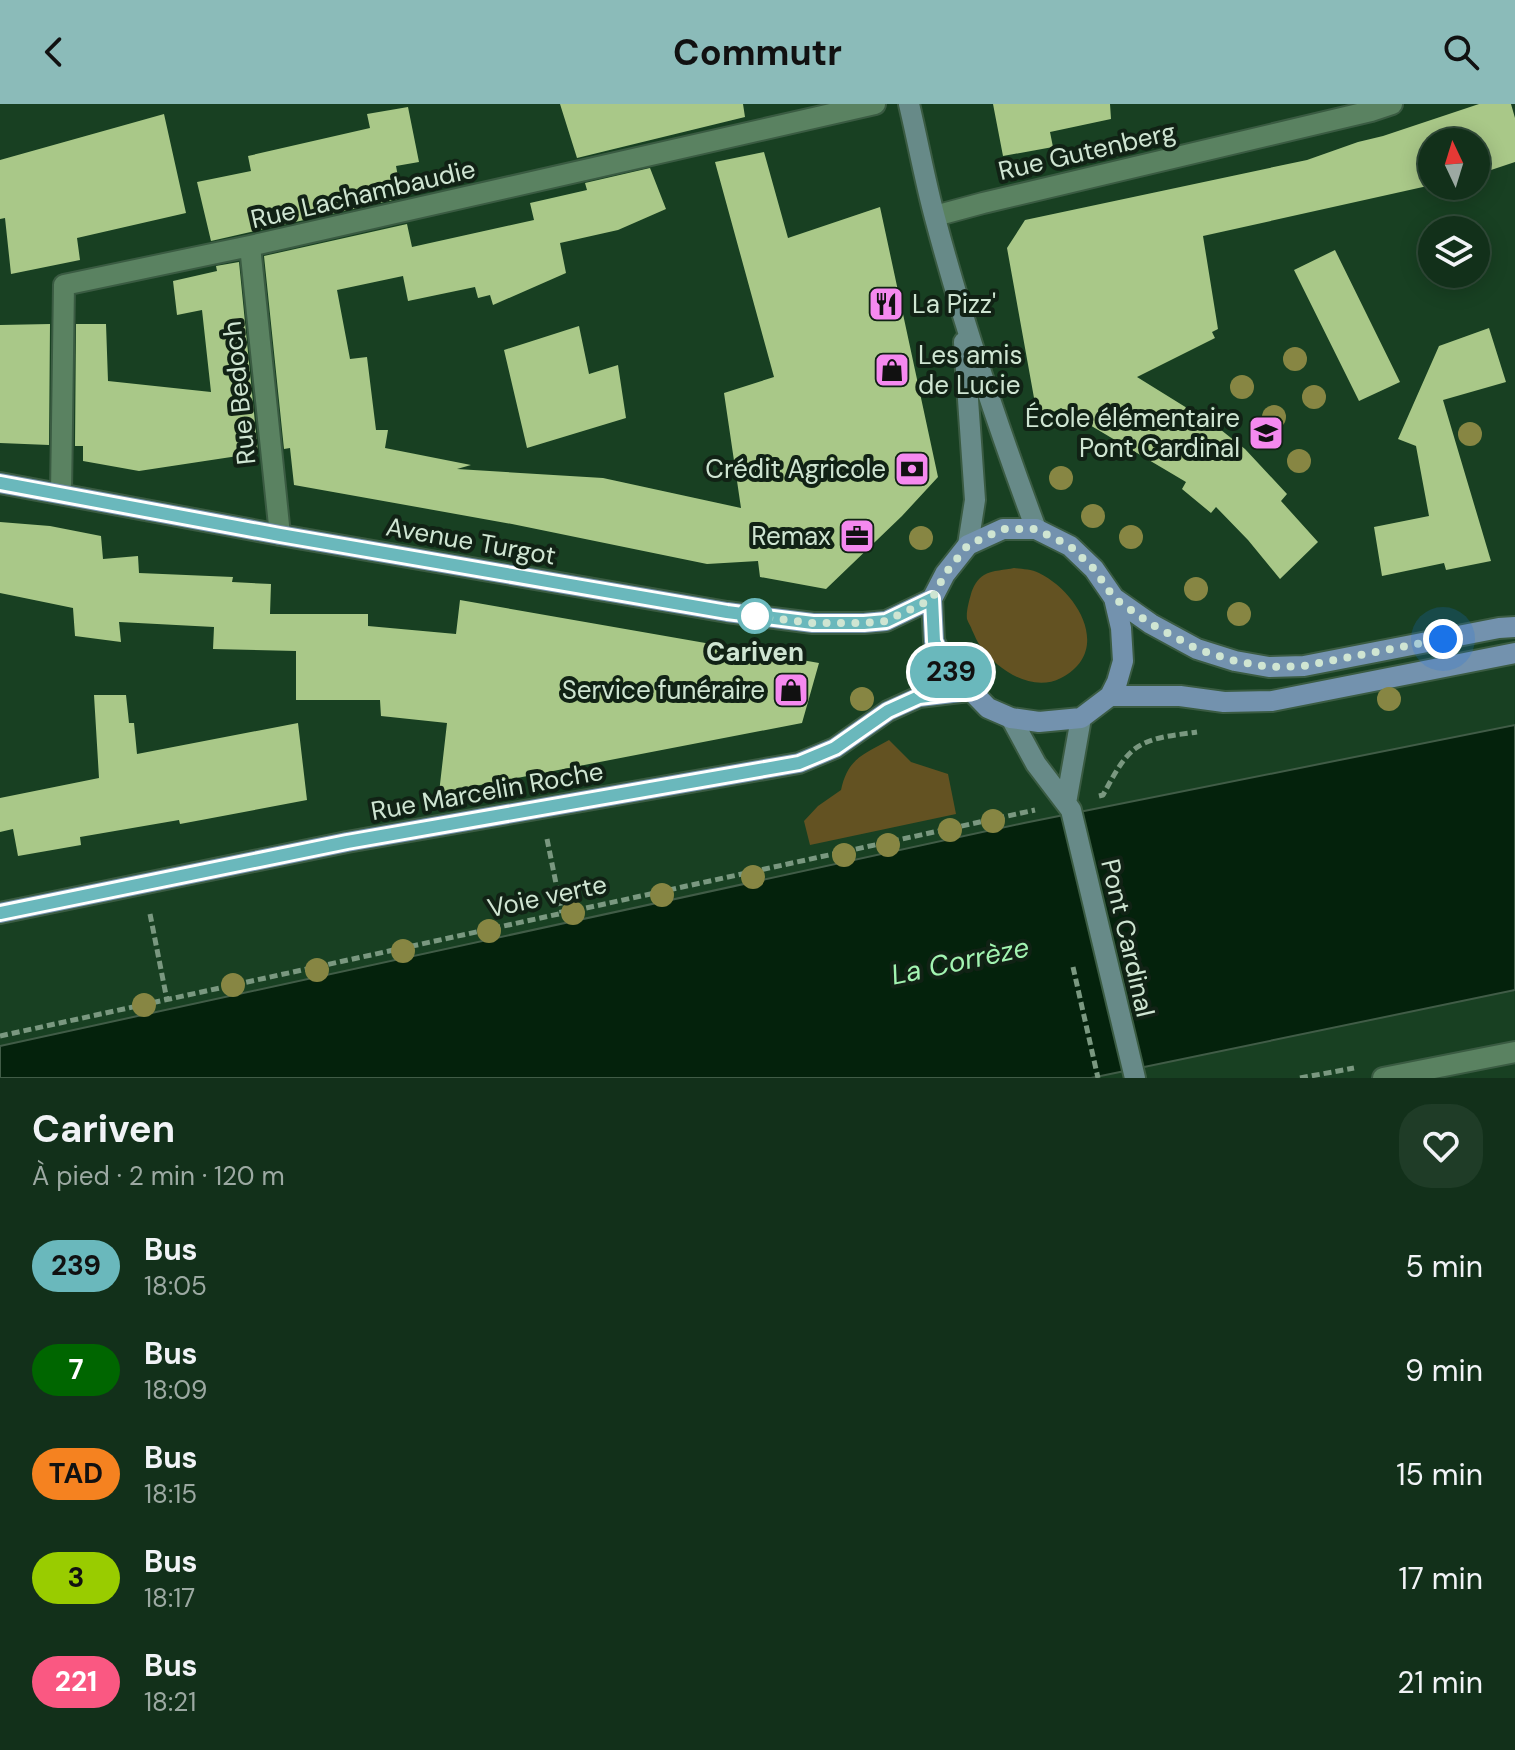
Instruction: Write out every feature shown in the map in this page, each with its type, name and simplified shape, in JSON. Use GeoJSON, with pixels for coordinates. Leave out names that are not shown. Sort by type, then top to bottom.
{"type":"FeatureCollection","features":[{"type":"Feature","properties":{"kind":"main road"},"geometry":{"type":"LineString","coordinates":[[909,104],[962,314],[1036,529]]}},
{"type":"Feature","properties":{"kind":"main road"},"geometry":{"type":"LineString","coordinates":[[962,314],[975,500],[968,545]]}},
{"type":"Feature","properties":{"kind":"main road","name":"Avenue Turgot"},"geometry":{"type":"LineString","coordinates":[[0,483],[727,612],[813,623],[886,621],[932,599]]}},
{"type":"Feature","properties":{"kind":"main road"},"geometry":{"type":"LineString","coordinates":[[1114,598],[1121,628],[1123,661],[1110,696],[1081,718],[1039,722],[1011,718],[988,708],[945,664],[934,641],[932,599],[945,574],[968,545],[1003,529],[1036,529],[1070,546],[1094,569],[1114,598],[1151,624],[1197,649],[1235,661],[1269,667],[1304,666],[1515,627]]}},
{"type":"Feature","properties":{"kind":"main road"},"geometry":{"type":"LineString","coordinates":[[1110,696],[1180,696],[1224,702],[1272,701],[1515,653]]}},
{"type":"Feature","properties":{"kind":"main road","name":"Rue Marcelin Roche"},"geometry":{"type":"LineString","coordinates":[[0,913],[347,842],[799,763],[835,748],[888,711],[919,697],[969,691]]}},
{"type":"Feature","properties":{"kind":"main road"},"geometry":{"type":"LineString","coordinates":[[1011,718],[1036,764],[1068,807]]}},
{"type":"Feature","properties":{"kind":"main road"},"geometry":{"type":"LineString","coordinates":[[1068,807],[1081,718]]}},
{"type":"Feature","properties":{"kind":"main road","name":"Pont Cardinal"},"geometry":{"type":"LineString","coordinates":[[1068,807],[1135,1078]]}},
{"type":"Feature","properties":{"kind":"street","name":"Rue Lachambaudie"},"geometry":{"type":"LineString","coordinates":[[61,493],[64,285],[250,246],[875,104]]}},
{"type":"Feature","properties":{"kind":"street","name":"Rue Gutenberg"},"geometry":{"type":"LineString","coordinates":[[935,216],[1392,104]]}},
{"type":"Feature","properties":{"kind":"street","name":"Rue Bedoch"},"geometry":{"type":"LineString","coordinates":[[250,246],[280,535]]}},
{"type":"Feature","properties":{"kind":"street"},"geometry":{"type":"LineString","coordinates":[[1383,1078],[1515,1052]]}},
{"type":"Feature","properties":{"kind":"path","name":"Voie verte"},"geometry":{"type":"LineString","coordinates":[[0,1036],[562,913],[1068,807],[1103,795],[1119,767],[1136,748]]}},
{"type":"Feature","properties":{"kind":"path"},"geometry":{"type":"LineString","coordinates":[[541,808],[562,913]]}},
{"type":"Feature","properties":{"kind":"path"},"geometry":{"type":"LineString","coordinates":[[144,884],[167,1000]]}},
{"type":"Feature","properties":{"kind":"shaded area"},"geometry":{"type":"Polygon","coordinates":[[[1014,568],[1036,572],[1053,582],[1077,607],[1084,622],[1087,638],[1085,653],[1077,667],[1061,678],[1039,683],[1006,671],[981,647],[967,620],[971,594],[979,579],[991,572],[1014,568]]]}},
{"type":"Feature","properties":{"kind":"shaded area"},"geometry":{"type":"Polygon","coordinates":[[[889,740],[911,762],[948,774],[956,814],[810,845],[804,821],[818,806],[841,790],[852,764],[889,740]]]}},
{"type":"Feature","properties":{"kind":"water","name":"La Corrèze"},"geometry":{"type":"Polygon","coordinates":[[[1515,725],[1515,990],[1091,1078],[0,1078],[0,1046],[1024,823],[1515,725]]]}},
{"type":"Feature","properties":{"kind":"building"},"geometry":{"type":"Polygon","coordinates":[[[560,104],[743,104],[745,117],[577,158],[560,104]]]}},
{"type":"Feature","properties":{"kind":"building"},"geometry":{"type":"Polygon","coordinates":[[[993,104],[1110,104],[1111,119],[1050,132],[1053,147],[1003,156],[993,104]]]}},
{"type":"Feature","properties":{"kind":"building"},"geometry":{"type":"Polygon","coordinates":[[[1479,104],[1511,104],[1515,118],[1515,162],[1490,170],[1490,128],[1418,128],[1418,188],[1203,236],[1218,329],[1212,332],[1215,338],[1137,377],[1216,426],[1245,449],[1287,494],[1281,501],[1318,542],[1280,579],[1216,507],[1211,513],[1182,489],[1186,482],[1061,408],[1038,420],[1007,248],[1025,220],[1307,160],[1479,104]]]}},
{"type":"Feature","properties":{"kind":"building"},"geometry":{"type":"Polygon","coordinates":[[[408,107],[419,162],[396,166],[402,198],[211,241],[197,182],[251,171],[248,156],[370,128],[367,114],[408,107]]]}},
{"type":"Feature","properties":{"kind":"building"},"geometry":{"type":"Polygon","coordinates":[[[164,114],[186,213],[77,238],[80,260],[11,274],[5,218],[0,219],[0,160],[164,114]]]}},
{"type":"Feature","properties":{"kind":"building"},"geometry":{"type":"Polygon","coordinates":[[[764,152],[788,238],[880,207],[938,477],[826,589],[760,577],[758,561],[707,564],[512,524],[294,485],[290,448],[284,449],[264,256],[407,224],[412,247],[534,220],[530,203],[587,190],[585,183],[650,168],[666,209],[618,230],[560,243],[566,273],[493,305],[490,295],[478,298],[475,287],[408,301],[403,276],[337,290],[350,359],[367,357],[376,430],[388,430],[385,448],[471,465],[457,469],[603,478],[741,508],[724,393],[774,377],[715,162],[764,152]]]}},
{"type":"Feature","properties":{"kind":"building"},"geometry":{"type":"Polygon","coordinates":[[[1335,250],[1400,382],[1359,401],[1294,270],[1335,250]]]}},
{"type":"Feature","properties":{"kind":"building"},"geometry":{"type":"Polygon","coordinates":[[[239,262],[258,453],[139,471],[83,461],[83,446],[75,446],[76,324],[106,324],[108,381],[211,392],[202,310],[177,315],[173,281],[217,271],[216,266],[239,262]]]}},
{"type":"Feature","properties":{"kind":"building"},"geometry":{"type":"Polygon","coordinates":[[[50,324],[49,445],[0,443],[0,325],[50,324]]]}},
{"type":"Feature","properties":{"kind":"building"},"geometry":{"type":"Polygon","coordinates":[[[579,326],[589,374],[618,365],[626,418],[527,448],[504,350],[579,326]]]}},
{"type":"Feature","properties":{"kind":"building"},"geometry":{"type":"Polygon","coordinates":[[[1489,328],[1506,382],[1443,400],[1491,561],[1446,570],[1444,563],[1382,576],[1374,527],[1429,516],[1416,446],[1398,439],[1439,346],[1489,328]]]}},
{"type":"Feature","properties":{"kind":"building"},"geometry":{"type":"Polygon","coordinates":[[[0,522],[50,526],[101,536],[103,559],[138,556],[139,573],[233,577],[232,582],[271,584],[270,614],[368,614],[368,626],[456,634],[460,600],[819,663],[802,723],[439,793],[447,723],[381,716],[380,700],[296,700],[296,651],[213,649],[214,627],[119,622],[121,642],[75,636],[73,608],[0,593],[0,522]]]}},
{"type":"Feature","properties":{"kind":"building"},"geometry":{"type":"Polygon","coordinates":[[[94,695],[126,695],[129,723],[134,723],[137,754],[298,723],[307,800],[180,824],[179,820],[80,837],[81,845],[18,856],[13,829],[0,832],[0,798],[99,778],[94,695]]]}},
{"type":"Feature","properties":{"kind":"bus line","name":"239"},"geometry":{"type":"LineString","coordinates":[[0,483],[727,612],[813,623],[886,621],[932,599],[934,641],[945,664],[969,691],[919,697],[888,711],[835,748],[799,763],[347,842],[0,913]]}},
{"type":"Feature","properties":{"kind":"place","name":"La Pizz'"},"geometry":{"type":"Point","coordinates":[886,304]}},
{"type":"Feature","properties":{"kind":"place","name":"Les amis de Lucie"},"geometry":{"type":"Point","coordinates":[892,370]}},
{"type":"Feature","properties":{"kind":"place","name":"École élémentaire Pont Cardinal"},"geometry":{"type":"Point","coordinates":[1266,433]}},
{"type":"Feature","properties":{"kind":"place","name":"Crédit Agricole"},"geometry":{"type":"Point","coordinates":[912,469]}},
{"type":"Feature","properties":{"kind":"place","name":"Remax"},"geometry":{"type":"Point","coordinates":[857,536]}},
{"type":"Feature","properties":{"kind":"place","name":"Cariven"},"geometry":{"type":"Point","coordinates":[755,616]}},
{"type":"Feature","properties":{"kind":"place","name":"Service funéraire"},"geometry":{"type":"Point","coordinates":[791,690]}},
{"type":"Feature","properties":{"kind":"route"},"geometry":{"type":"LineString","coordinates":[[755,616],[813,623],[886,621],[932,599],[945,574],[968,545],[1003,529],[1036,529],[1070,546],[1094,569],[1114,598],[1151,624],[1197,649],[1235,661],[1269,667],[1304,666],[1443,639]]}}]}
